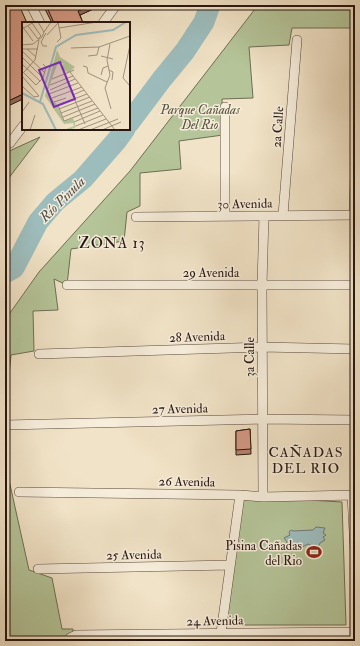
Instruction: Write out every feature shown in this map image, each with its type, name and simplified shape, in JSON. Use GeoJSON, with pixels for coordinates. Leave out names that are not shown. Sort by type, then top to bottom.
{"type":"FeatureCollection","features":[{"type":"Feature","properties":{"kind":"street"},"geometry":{"type":"LineString","coordinates":[[31,5],[40,22]]}},
{"type":"Feature","properties":{"kind":"street"},"geometry":{"type":"LineString","coordinates":[[104,22],[116,5]]}},
{"type":"Feature","properties":{"kind":"street","name":"2a Calle"},"geometry":{"type":"LineString","coordinates":[[283,215],[297,40]]}},
{"type":"Feature","properties":{"kind":"street"},"geometry":{"type":"LineString","coordinates":[[225,106],[225,216]]}},
{"type":"Feature","properties":{"kind":"street"},"geometry":{"type":"LineString","coordinates":[[7,144],[22,127]]}},
{"type":"Feature","properties":{"kind":"street"},"geometry":{"type":"LineString","coordinates":[[5,133],[7,144]]}},
{"type":"Feature","properties":{"kind":"street"},"geometry":{"type":"LineString","coordinates":[[354,215],[355,179]]}},
{"type":"Feature","properties":{"kind":"street","name":"30 Avenida"},"geometry":{"type":"LineString","coordinates":[[136,217],[354,215]]}},
{"type":"Feature","properties":{"kind":"street","name":"3a Calle"},"geometry":{"type":"LineString","coordinates":[[263,497],[262,285],[264,216]]}},
{"type":"Feature","properties":{"kind":"street","name":"29 Avenida"},"geometry":{"type":"LineString","coordinates":[[66,285],[355,285]]}},
{"type":"Feature","properties":{"kind":"street","name":"28 Avenida"},"geometry":{"type":"LineString","coordinates":[[39,354],[262,347],[355,349]]}},
{"type":"Feature","properties":{"kind":"street","name":"27 Avenida"},"geometry":{"type":"LineString","coordinates":[[5,424],[263,419],[355,420]]}},
{"type":"Feature","properties":{"kind":"street","name":"26 Avenida"},"geometry":{"type":"LineString","coordinates":[[19,492],[240,495],[263,497],[353,495]]}},
{"type":"Feature","properties":{"kind":"street"},"geometry":{"type":"LineString","coordinates":[[222,633],[240,495]]}},
{"type":"Feature","properties":{"kind":"street"},"geometry":{"type":"LineString","coordinates":[[353,495],[355,551]]}},
{"type":"Feature","properties":{"kind":"street","name":"25 Avenida"},"geometry":{"type":"LineString","coordinates":[[38,569],[230,565]]}},
{"type":"Feature","properties":{"kind":"street","name":"24 Avenida"},"geometry":{"type":"LineString","coordinates":[[68,641],[76,635],[222,633],[349,635]]}},
{"type":"Feature","properties":{"kind":"green space","name":"Parque Cañadas Del Rio"},"geometry":{"type":"Polygon","coordinates":[[[256,5],[355,5],[355,28],[292,28],[289,45],[249,47],[253,98],[222,99],[223,135],[179,141],[181,169],[140,173],[140,206],[127,212],[124,241],[71,249],[67,285],[54,279],[58,310],[33,311],[34,351],[11,355],[8,387],[5,387],[5,320],[39,272],[130,171],[255,9],[256,5]]]}},
{"type":"Feature","properties":{"kind":"green space"},"geometry":{"type":"Polygon","coordinates":[[[40,137],[5,183],[5,153],[40,137]]]}},
{"type":"Feature","properties":{"kind":"green space"},"geometry":{"type":"Polygon","coordinates":[[[5,462],[29,570],[52,578],[62,629],[73,629],[73,641],[5,641],[5,462]]]}},
{"type":"Feature","properties":{"kind":"green space"},"geometry":{"type":"Polygon","coordinates":[[[241,496],[342,502],[346,625],[226,625],[241,496]]]}},
{"type":"Feature","properties":{"kind":"water"},"geometry":{"type":"Polygon","coordinates":[[[316,527],[325,528],[323,533],[326,535],[323,537],[325,540],[320,543],[318,547],[308,544],[302,547],[296,544],[290,547],[287,545],[284,538],[290,535],[289,532],[291,530],[313,530],[316,527]]]}},
{"type":"Feature","properties":{"kind":"building"},"geometry":{"type":"Polygon","coordinates":[[[5,5],[19,5],[27,22],[22,22],[22,94],[6,102],[5,5]]]}},
{"type":"Feature","properties":{"kind":"building"},"geometry":{"type":"Polygon","coordinates":[[[46,5],[92,5],[78,11],[83,22],[54,22],[46,5]]]}},
{"type":"Feature","properties":{"kind":"building"},"geometry":{"type":"Polygon","coordinates":[[[250,429],[251,449],[236,450],[236,431],[250,429]]]}},
{"type":"Feature","properties":{"kind":"waterway","name":"Río Pinula"},"geometry":{"type":"LineString","coordinates":[[130,122],[185,51],[204,22],[210,5]]}},
{"type":"Feature","properties":{"kind":"waterway","name":"Río Pinula"},"geometry":{"type":"LineString","coordinates":[[5,273],[14,268],[38,222],[55,202],[83,179],[124,130]]}},
{"type":"Feature","properties":{"kind":"place","name":"Pisina Cañadas del Rio"},"geometry":{"type":"Point","coordinates":[314,552]}},
{"type":"Feature","properties":{"kind":"district","name":"ZONA 13"},"geometry":{"type":"Point","coordinates":[112,243]}},
{"type":"Feature","properties":{"kind":"district","name":"CAÑADAS DEL RIO"},"geometry":{"type":"Point","coordinates":[306,460]}}]}
